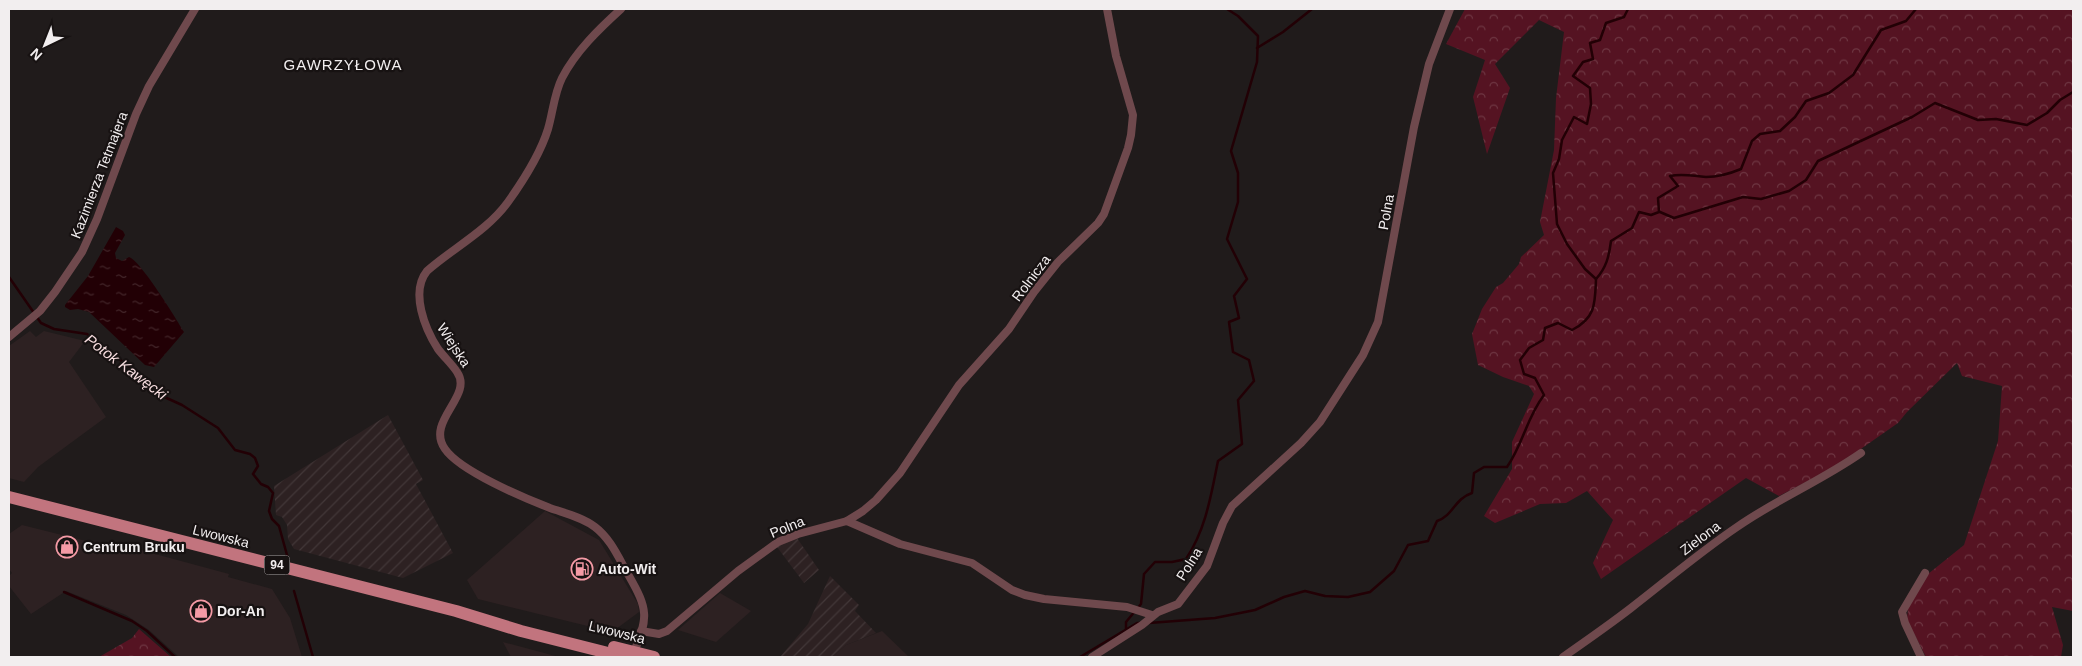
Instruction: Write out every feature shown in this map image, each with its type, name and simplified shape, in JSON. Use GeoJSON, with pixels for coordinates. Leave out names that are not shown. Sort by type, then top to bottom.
{"type":"FeatureCollection","features":[{"type":"Feature","properties":{"kind":"main road","name":"Lwowska"},"geometry":{"type":"LineString","coordinates":[[9,498],[456,611],[491,616],[630,655],[654,657]]}},
{"type":"Feature","properties":{"kind":"street","name":"Kazimierza Tetmajera"},"geometry":{"type":"LineString","coordinates":[[9,337],[36,316],[67,276],[90,238],[136,114],[149,86],[194,9]]}},
{"type":"Feature","properties":{"kind":"street","name":"Wiejska"},"geometry":{"type":"LineString","coordinates":[[621,9],[591,38],[568,68],[558,89],[548,129],[541,147],[508,203],[489,222],[427,271],[421,281],[420,294],[429,332],[438,348],[460,377],[461,384],[457,396],[441,429],[440,439],[445,449],[457,461],[473,471],[547,507],[588,522],[600,531],[612,547],[644,606],[645,615],[641,631],[630,655]]}},
{"type":"Feature","properties":{"kind":"street","name":"Rolnicza"},"geometry":{"type":"LineString","coordinates":[[847,521],[876,500],[900,473],[959,385],[1009,329],[1045,277],[1070,249],[1098,223],[1104,214],[1128,148],[1133,114],[1116,56],[1107,9]]}},
{"type":"Feature","properties":{"kind":"street","name":"Polna"},"geometry":{"type":"LineString","coordinates":[[1092,657],[1147,621],[1178,604],[1199,578],[1210,560],[1223,523],[1232,506],[1310,434],[1336,398],[1371,339],[1380,312],[1410,148],[1425,79],[1433,52],[1450,9]]}},
{"type":"Feature","properties":{"kind":"street","name":"Zielona"},"geometry":{"type":"LineString","coordinates":[[1563,657],[1739,525],[1836,471],[1861,453]]}},
{"type":"Feature","properties":{"kind":"street","name":"Polna"},"geometry":{"type":"LineString","coordinates":[[641,631],[659,634],[667,631],[738,571],[778,542],[798,534],[847,521]]}},
{"type":"Feature","properties":{"kind":"street"},"geometry":{"type":"LineString","coordinates":[[847,521],[906,546],[972,563],[1012,590],[1025,595],[1044,599],[1131,608],[1141,611],[1147,621]]}},
{"type":"Feature","properties":{"kind":"street"},"geometry":{"type":"LineString","coordinates":[[1921,657],[1904,623],[1902,612],[1925,573]]}},
{"type":"Feature","properties":{"kind":"shaded area"},"geometry":{"type":"Polygon","coordinates":[[[30,331],[36,337],[44,331],[85,341],[69,362],[106,417],[38,467],[24,482],[9,478],[9,346],[30,331]]]}},
{"type":"Feature","properties":{"kind":"shaded area"},"geometry":{"type":"Polygon","coordinates":[[[388,415],[423,480],[416,484],[453,553],[403,578],[294,549],[288,539],[287,525],[282,517],[276,515],[274,486],[388,415]]]}},
{"type":"Feature","properties":{"kind":"shaded area"},"geometry":{"type":"Polygon","coordinates":[[[545,511],[599,540],[638,604],[639,612],[612,632],[478,599],[467,580],[545,511]]]}},
{"type":"Feature","properties":{"kind":"shaded area"},"geometry":{"type":"Polygon","coordinates":[[[22,525],[114,548],[122,545],[229,574],[228,577],[272,589],[290,618],[302,657],[179,657],[149,630],[126,615],[66,591],[31,614],[9,586],[9,576],[12,573],[9,569],[9,534],[22,525]]]}},
{"type":"Feature","properties":{"kind":"shaded area"},"geometry":{"type":"Polygon","coordinates":[[[797,538],[819,570],[804,583],[777,547],[788,540],[797,538]]]}},
{"type":"Feature","properties":{"kind":"shaded area"},"geometry":{"type":"Polygon","coordinates":[[[830,576],[859,605],[855,611],[876,633],[846,645],[832,657],[780,657],[808,624],[830,576]]]}},
{"type":"Feature","properties":{"kind":"shaded area"},"geometry":{"type":"Polygon","coordinates":[[[720,593],[751,611],[716,642],[678,630],[720,593]]]}},
{"type":"Feature","properties":{"kind":"shaded area"},"geometry":{"type":"Polygon","coordinates":[[[882,631],[909,657],[832,657],[846,645],[882,631]]]}},
{"type":"Feature","properties":{"kind":"shaded area"},"geometry":{"type":"Polygon","coordinates":[[[503,642],[559,657],[511,657],[503,642]]]}},
{"type":"Feature","properties":{"kind":"green space"},"geometry":{"type":"Polygon","coordinates":[[[1465,9],[2073,9],[2073,611],[2052,607],[2063,645],[2061,657],[1926,657],[1907,620],[1908,607],[1928,574],[1964,545],[1998,441],[2002,386],[1962,376],[1957,363],[1898,423],[1835,467],[1779,496],[1746,478],[1601,579],[1593,563],[1613,520],[1587,491],[1566,503],[1540,504],[1495,523],[1484,516],[1512,469],[1512,442],[1534,394],[1529,386],[1503,377],[1478,365],[1472,334],[1482,309],[1496,287],[1503,283],[1519,264],[1521,257],[1544,235],[1540,222],[1554,150],[1556,98],[1564,32],[1539,20],[1495,64],[1510,88],[1487,154],[1473,97],[1485,60],[1446,44],[1465,9]]]}},
{"type":"Feature","properties":{"kind":"green space"},"geometry":{"type":"Polygon","coordinates":[[[139,629],[171,657],[99,657],[132,638],[139,629]]]}},
{"type":"Feature","properties":{"kind":"water"},"geometry":{"type":"Polygon","coordinates":[[[116,227],[123,231],[125,235],[115,253],[116,258],[122,261],[129,257],[141,268],[158,290],[184,332],[154,367],[145,365],[89,312],[78,309],[70,310],[65,307],[88,276],[116,227]]]}},
{"type":"Feature","properties":{"kind":"waterway"},"geometry":{"type":"LineString","coordinates":[[1126,630],[1126,622],[1141,604],[1144,574],[1155,562],[1172,562],[1186,559],[1193,548],[1207,512],[1218,461],[1242,444],[1238,400],[1254,381],[1249,360],[1233,352],[1229,322],[1239,318],[1234,296],[1247,279],[1227,239],[1238,202],[1238,173],[1231,151],[1257,62],[1258,36],[1238,16],[1227,9]]}},
{"type":"Feature","properties":{"kind":"waterway"},"geometry":{"type":"LineString","coordinates":[[1257,48],[1283,32],[1312,9]]}},
{"type":"Feature","properties":{"kind":"waterway"},"geometry":{"type":"LineString","coordinates":[[1149,623],[1215,618],[1255,610],[1284,597],[1305,591],[1325,596],[1348,597],[1370,592],[1394,571],[1408,545],[1428,541],[1437,521],[1447,515],[1461,499],[1472,493],[1474,473],[1484,467],[1507,467],[1533,412],[1544,395],[1535,378],[1524,374],[1520,360],[1529,348],[1543,340],[1545,328],[1558,323],[1572,330],[1586,320],[1593,309],[1596,279],[1585,269],[1567,244],[1557,224],[1553,173],[1559,159],[1562,140],[1574,117],[1587,124],[1591,104],[1590,88],[1573,76],[1583,62],[1593,59],[1590,43],[1600,40],[1606,23],[1624,17],[1628,9]]}},
{"type":"Feature","properties":{"kind":"waterway"},"geometry":{"type":"LineString","coordinates":[[1596,279],[1606,262],[1611,241],[1632,228],[1639,212],[1651,215],[1659,212],[1658,198],[1678,186],[1670,176],[1706,177],[1728,174],[1741,169],[1752,141],[1760,134],[1780,131],[1795,117],[1806,101],[1829,93],[1853,75],[1881,30],[1906,21],[1916,9]]}},
{"type":"Feature","properties":{"kind":"waterway"},"geometry":{"type":"LineString","coordinates":[[1660,212],[1674,218],[1743,197],[1761,199],[1789,191],[1806,180],[1818,161],[1912,117],[1935,103],[1978,120],[1996,119],[2027,125],[2047,113],[2060,100],[2073,92]]}},
{"type":"Feature","properties":{"kind":"waterway","name":"Potok Kawęcki"},"geometry":{"type":"LineString","coordinates":[[9,277],[41,323],[54,329],[87,334],[137,373],[160,395],[182,405],[218,428],[235,450],[250,454],[255,458],[258,466],[253,474],[261,484],[268,487],[273,493],[269,511],[272,519],[279,526],[287,555]]}},
{"type":"Feature","properties":{"kind":"waterway","name":"Potok Kawęcki"},"geometry":{"type":"LineString","coordinates":[[294,591],[313,657]]}},
{"type":"Feature","properties":{"kind":"waterway"},"geometry":{"type":"LineString","coordinates":[[64,592],[132,621],[147,631],[175,657]]}},
{"type":"Feature","properties":{"kind":"waterway"},"geometry":{"type":"LineString","coordinates":[[1080,657],[1137,623],[1141,623]]}},
{"type":"Feature","properties":{"kind":"place","name":"Centrum Bruku"},"geometry":{"type":"Point","coordinates":[67,547]}},
{"type":"Feature","properties":{"kind":"place","name":"Auto-Wit"},"geometry":{"type":"Point","coordinates":[582,569]}},
{"type":"Feature","properties":{"kind":"place","name":"Dor-An"},"geometry":{"type":"Point","coordinates":[201,611]}},
{"type":"Feature","properties":{"kind":"district","name":"GAWRZYŁOWA"},"geometry":{"type":"Point","coordinates":[343,65]}}]}
